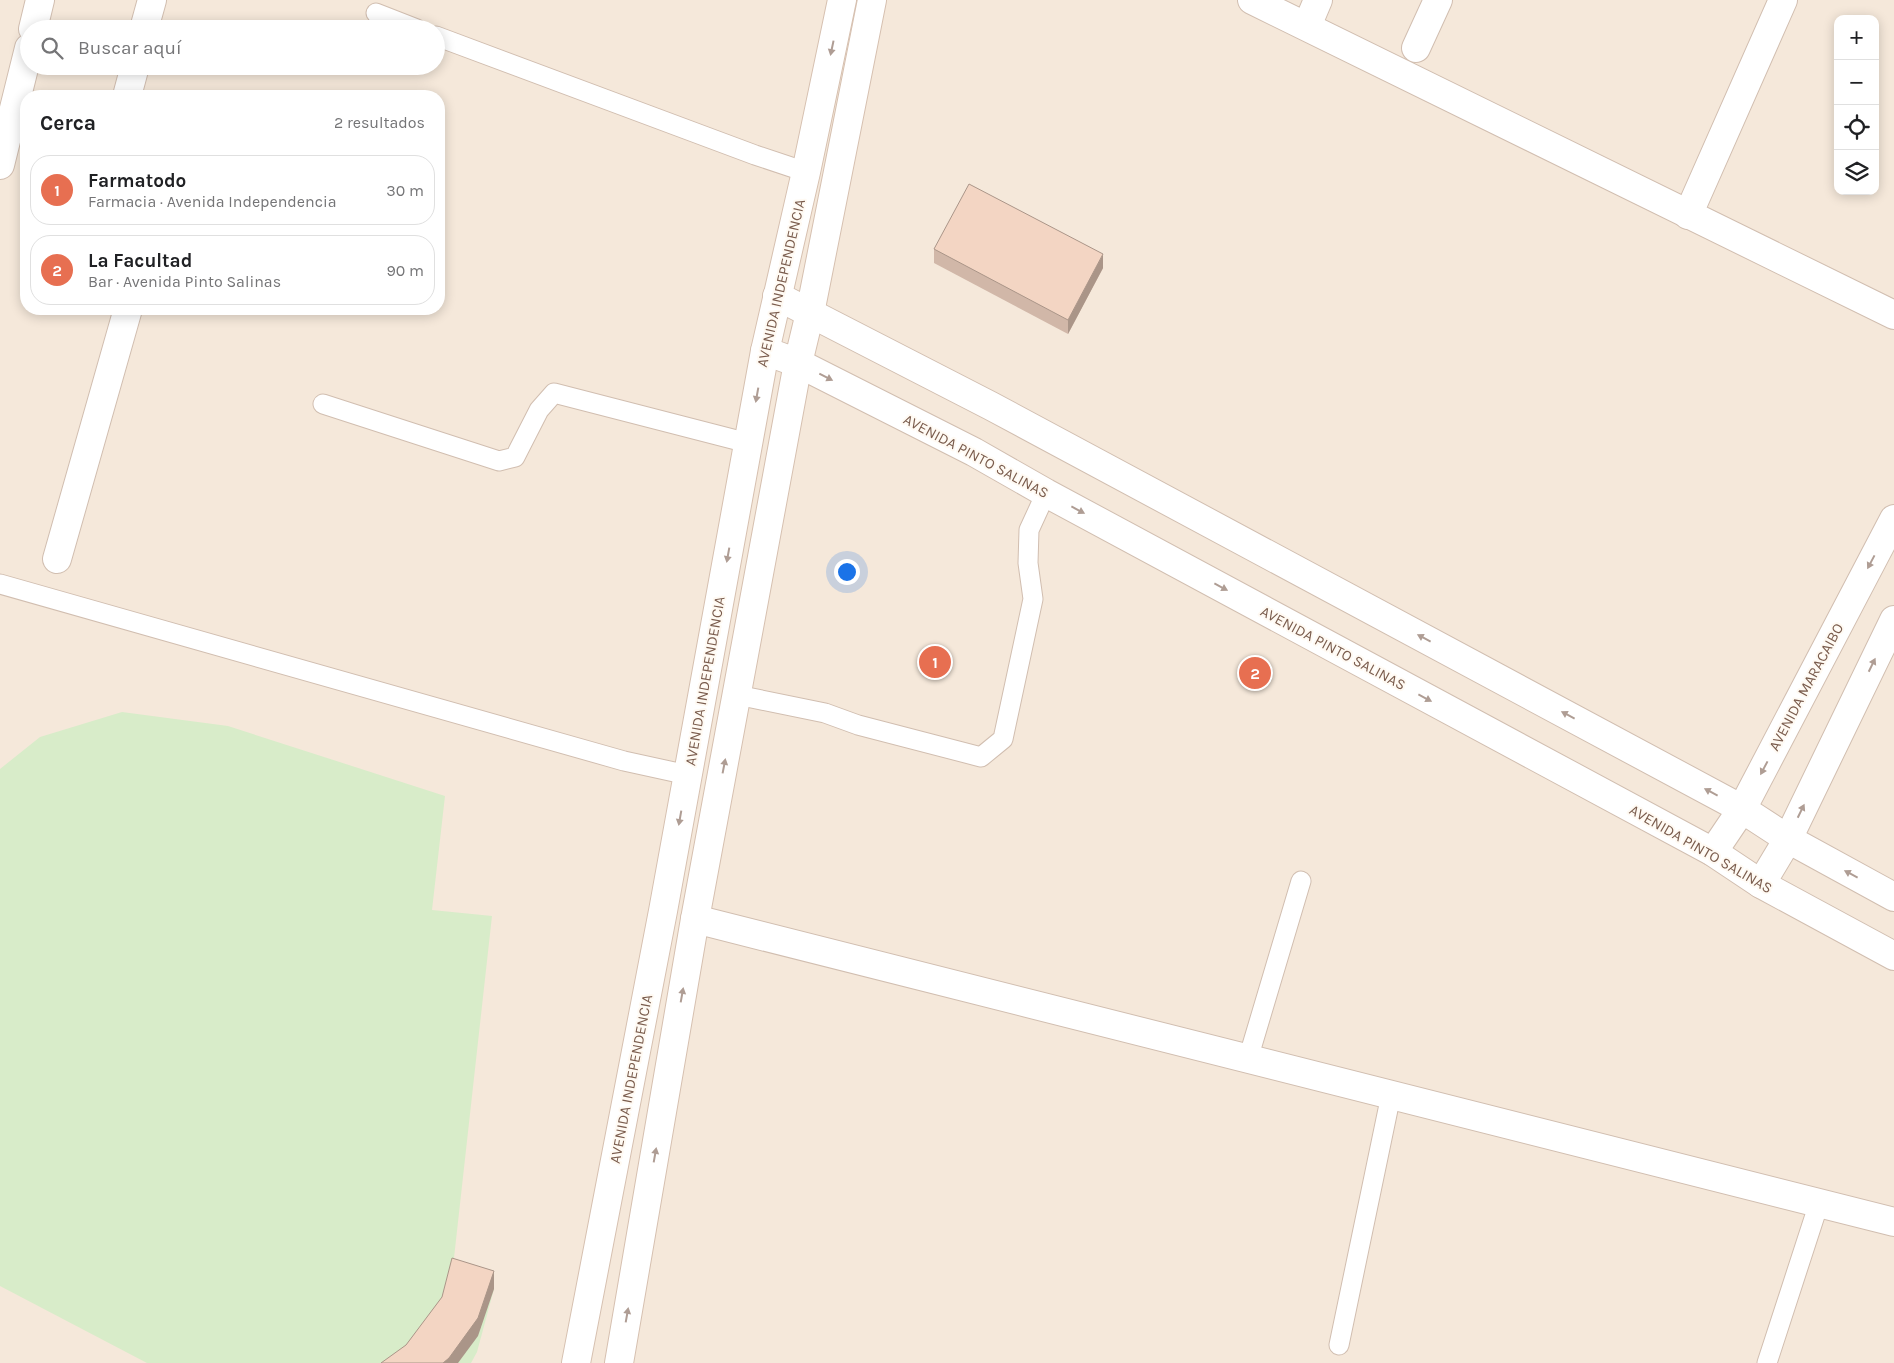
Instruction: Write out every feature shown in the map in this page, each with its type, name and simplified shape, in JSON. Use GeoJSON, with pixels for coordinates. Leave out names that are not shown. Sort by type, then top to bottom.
{"type":"FeatureCollection","features":[{"type":"Feature","properties":{"kind":"street"},"geometry":{"type":"LineString","coordinates":[[35,20],[40,0]]}},
{"type":"Feature","properties":{"kind":"street"},"geometry":{"type":"LineString","coordinates":[[146,20],[152,0]]}},
{"type":"Feature","properties":{"kind":"street","name":"AVENIDA INDEPENDENCIA"},"geometry":{"type":"LineString","coordinates":[[576,1363],[688,775],[765,351],[806,172],[842,0]]}},
{"type":"Feature","properties":{"kind":"street"},"geometry":{"type":"LineString","coordinates":[[619,1363],[695,919],[798,363],[810,313],[872,0]]}},
{"type":"Feature","properties":{"kind":"street"},"geometry":{"type":"LineString","coordinates":[[1252,0],[1894,315]]}},
{"type":"Feature","properties":{"kind":"street"},"geometry":{"type":"LineString","coordinates":[[1307,26],[1318,0]]}},
{"type":"Feature","properties":{"kind":"street"},"geometry":{"type":"LineString","coordinates":[[1416,48],[1438,0]]}},
{"type":"Feature","properties":{"kind":"street"},"geometry":{"type":"LineString","coordinates":[[1688,215],[1783,0]]}},
{"type":"Feature","properties":{"kind":"street"},"geometry":{"type":"LineString","coordinates":[[0,165],[12,127],[23,75]]}},
{"type":"Feature","properties":{"kind":"street"},"geometry":{"type":"LineString","coordinates":[[129,90],[133,75]]}},
{"type":"Feature","properties":{"kind":"street"},"geometry":{"type":"LineString","coordinates":[[777,296],[991,406],[1742,809],[1788,839],[1894,897]]}},
{"type":"Feature","properties":{"kind":"street"},"geometry":{"type":"LineString","coordinates":[[57,559],[126,315]]}},
{"type":"Feature","properties":{"kind":"street","name":"AVENIDA PINTO SALINAS"},"geometry":{"type":"LineString","coordinates":[[765,351],[798,363],[974,452],[1046,493],[1713,852],[1761,884],[1894,956]]}},
{"type":"Feature","properties":{"kind":"street","name":"AVENIDA MARACAIBO"},"geometry":{"type":"LineString","coordinates":[[1713,852],[1742,809],[1894,519]]}},
{"type":"Feature","properties":{"kind":"street"},"geometry":{"type":"LineString","coordinates":[[1761,884],[1788,839],[1894,620]]}},
{"type":"Feature","properties":{"kind":"street"},"geometry":{"type":"LineString","coordinates":[[695,919],[1894,1222]]}},
{"type":"Feature","properties":{"kind":"lane"},"geometry":{"type":"LineString","coordinates":[[376,13],[394,20]]}},
{"type":"Feature","properties":{"kind":"lane"},"geometry":{"type":"LineString","coordinates":[[445,39],[754,155],[806,172]]}},
{"type":"Feature","properties":{"kind":"lane"},"geometry":{"type":"LineString","coordinates":[[323,404],[499,461],[515,457],[539,410],[554,393],[748,443]]}},
{"type":"Feature","properties":{"kind":"lane"},"geometry":{"type":"LineString","coordinates":[[737,695],[825,713],[858,725],[981,757],[1003,739],[1033,599],[1028,563],[1029,530],[1046,493]]}},
{"type":"Feature","properties":{"kind":"lane"},"geometry":{"type":"LineString","coordinates":[[0,584],[615,758],[688,775]]}},
{"type":"Feature","properties":{"kind":"lane"},"geometry":{"type":"LineString","coordinates":[[1248,1060],[1301,881]]}},
{"type":"Feature","properties":{"kind":"lane"},"geometry":{"type":"LineString","coordinates":[[1339,1344],[1391,1095]]}},
{"type":"Feature","properties":{"kind":"lane"},"geometry":{"type":"LineString","coordinates":[[1767,1363],[1819,1203]]}},
{"type":"Feature","properties":{"kind":"shaded area"},"geometry":{"type":"Polygon","coordinates":[[[0,0],[1894,0],[1894,1363],[0,1363],[0,0]]]}},
{"type":"Feature","properties":{"kind":"green space"},"geometry":{"type":"Polygon","coordinates":[[[122,712],[228,726],[445,796],[432,910],[492,916],[452,1276],[494,1289],[477,1352],[471,1363],[147,1363],[0,1286],[0,769],[40,737],[122,712]]]}},
{"type":"Feature","properties":{"kind":"building"},"geometry":{"type":"Polygon","coordinates":[[[969,184],[1103,254],[1068,320],[934,249],[969,184]]]}},
{"type":"Feature","properties":{"kind":"building"},"geometry":{"type":"Polygon","coordinates":[[[452,1258],[494,1271],[478,1318],[449,1358],[443,1363],[381,1363],[406,1345],[442,1297],[452,1258]]]}},
{"type":"Feature","properties":{"kind":"place","name":"Farmatodo"},"geometry":{"type":"Point","coordinates":[935,662]}},
{"type":"Feature","properties":{"kind":"place","name":"La Facultad"},"geometry":{"type":"Point","coordinates":[1255,673]}}]}
